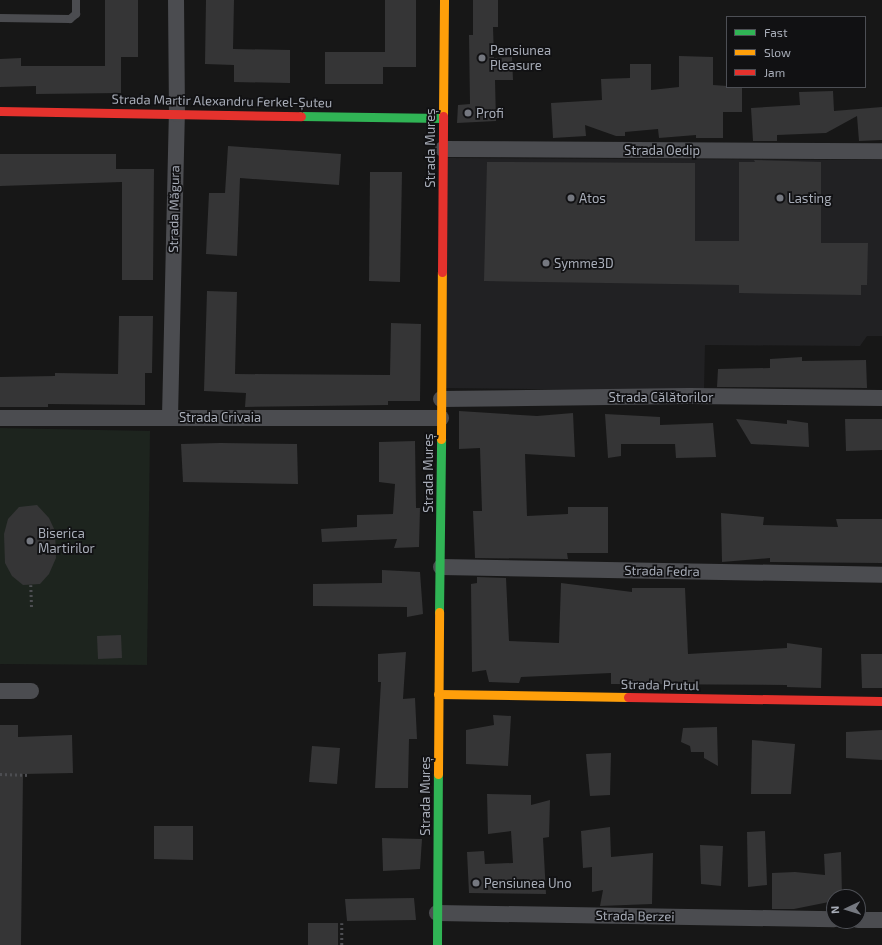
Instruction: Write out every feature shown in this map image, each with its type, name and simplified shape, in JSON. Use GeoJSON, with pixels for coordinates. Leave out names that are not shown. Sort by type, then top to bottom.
{"type":"FeatureCollection","features":[{"type":"Feature","properties":{"kind":"street","name":"Strada Măgura"},"geometry":{"type":"LineString","coordinates":[[170,417],[177,114],[176,0]]}},
{"type":"Feature","properties":{"kind":"street","name":"Strada Mureș"},"geometry":{"type":"LineString","coordinates":[[437,945],[444,0]]}},
{"type":"Feature","properties":{"kind":"street","name":"Strada Martir Alexandru Ferkel-Șuteu"},"geometry":{"type":"LineString","coordinates":[[0,111],[443,118]]}},
{"type":"Feature","properties":{"kind":"street","name":"Strada Oedip"},"geometry":{"type":"LineString","coordinates":[[443,149],[882,151]]}},
{"type":"Feature","properties":{"kind":"street","name":"Strada Călătorilor"},"geometry":{"type":"LineString","coordinates":[[441,399],[689,396],[882,398]]}},
{"type":"Feature","properties":{"kind":"street","name":"Strada Crivaia"},"geometry":{"type":"LineString","coordinates":[[0,418],[441,418]]}},
{"type":"Feature","properties":{"kind":"street","name":"Strada Fedra"},"geometry":{"type":"LineString","coordinates":[[441,567],[882,575]]}},
{"type":"Feature","properties":{"kind":"street"},"geometry":{"type":"LineString","coordinates":[[0,691],[31,691]]}},
{"type":"Feature","properties":{"kind":"street","name":"Strada Prutul"},"geometry":{"type":"LineString","coordinates":[[438,694],[882,701]]}},
{"type":"Feature","properties":{"kind":"street","name":"Strada Berzei"},"geometry":{"type":"LineString","coordinates":[[437,914],[826,919]]}},
{"type":"Feature","properties":{"kind":"street"},"geometry":{"type":"LineString","coordinates":[[866,920],[882,920]]}},
{"type":"Feature","properties":{"kind":"lane"},"geometry":{"type":"LineString","coordinates":[[0,18],[70,19],[76,14],[76,0]]}},
{"type":"Feature","properties":{"kind":"path"},"geometry":{"type":"LineString","coordinates":[[31,585],[32,609]]}},
{"type":"Feature","properties":{"kind":"path"},"geometry":{"type":"LineString","coordinates":[[0,774],[30,775]]}},
{"type":"Feature","properties":{"kind":"path"},"geometry":{"type":"LineString","coordinates":[[342,923],[342,945]]}},
{"type":"Feature","properties":{"kind":"shaded area"},"geometry":{"type":"Polygon","coordinates":[[[447,158],[882,160],[882,336],[867,336],[860,346],[705,345],[704,391],[445,388],[447,158]]]}},
{"type":"Feature","properties":{"kind":"shaded area"},"geometry":{"type":"Polygon","coordinates":[[[0,428],[150,431],[147,665],[0,664],[0,428]]]}},
{"type":"Feature","properties":{"kind":"building"},"geometry":{"type":"Polygon","coordinates":[[[105,0],[138,0],[138,57],[121,57],[121,93],[36,94],[36,86],[0,87],[0,59],[21,58],[21,66],[105,66],[105,0]]]}},
{"type":"Feature","properties":{"kind":"building"},"geometry":{"type":"Polygon","coordinates":[[[206,0],[234,0],[233,49],[290,50],[290,83],[234,82],[234,65],[205,64],[206,0]]]}},
{"type":"Feature","properties":{"kind":"building"},"geometry":{"type":"Polygon","coordinates":[[[385,0],[416,0],[416,67],[383,67],[383,84],[325,84],[325,52],[385,52],[385,0]]]}},
{"type":"Feature","properties":{"kind":"building"},"geometry":{"type":"Polygon","coordinates":[[[473,0],[498,0],[498,27],[493,27],[494,58],[512,57],[513,80],[495,80],[496,121],[457,123],[458,105],[470,104],[469,35],[473,35],[473,0]]]}},
{"type":"Feature","properties":{"kind":"building"},"geometry":{"type":"Polygon","coordinates":[[[679,56],[713,57],[713,85],[726,86],[726,88],[742,88],[742,112],[723,112],[723,138],[696,138],[696,135],[659,138],[658,129],[625,132],[625,136],[616,136],[585,125],[586,136],[553,138],[551,103],[602,100],[601,79],[630,78],[630,64],[651,64],[651,90],[679,87],[679,56]]]}},
{"type":"Feature","properties":{"kind":"building"},"geometry":{"type":"Polygon","coordinates":[[[833,91],[834,111],[882,107],[882,140],[859,141],[857,116],[826,133],[777,135],[777,141],[753,141],[751,108],[800,105],[799,92],[833,91]]]}},
{"type":"Feature","properties":{"kind":"building"},"geometry":{"type":"Polygon","coordinates":[[[228,146],[341,154],[339,185],[240,178],[237,256],[206,254],[209,193],[225,193],[228,146]]]}},
{"type":"Feature","properties":{"kind":"building"},"geometry":{"type":"Polygon","coordinates":[[[0,154],[116,154],[116,169],[154,169],[153,280],[122,280],[122,182],[0,186],[0,154]]]}},
{"type":"Feature","properties":{"kind":"building"},"geometry":{"type":"Polygon","coordinates":[[[754,160],[821,162],[821,243],[868,243],[867,285],[861,285],[861,295],[739,293],[739,285],[484,281],[487,162],[695,163],[695,241],[739,241],[739,162],[755,162],[754,160]]]}},
{"type":"Feature","properties":{"kind":"building"},"geometry":{"type":"Polygon","coordinates":[[[370,172],[402,172],[400,282],[369,281],[370,172]]]}},
{"type":"Feature","properties":{"kind":"building"},"geometry":{"type":"Polygon","coordinates":[[[207,291],[237,292],[235,374],[390,375],[391,323],[421,324],[420,401],[388,401],[388,405],[245,407],[246,393],[204,391],[207,291]]]}},
{"type":"Feature","properties":{"kind":"building"},"geometry":{"type":"Polygon","coordinates":[[[119,316],[153,316],[152,373],[145,373],[145,405],[48,404],[48,407],[0,407],[0,377],[55,376],[55,373],[118,374],[119,316]]]}},
{"type":"Feature","properties":{"kind":"building"},"geometry":{"type":"Polygon","coordinates":[[[802,357],[802,361],[866,360],[867,388],[717,387],[718,369],[770,368],[770,359],[802,357]]]}},
{"type":"Feature","properties":{"kind":"building"},"geometry":{"type":"Polygon","coordinates":[[[459,411],[537,416],[573,413],[575,457],[525,454],[527,516],[568,514],[568,507],[608,507],[608,553],[567,553],[568,559],[475,558],[473,511],[482,511],[480,448],[459,449],[459,411]]]}},
{"type":"Feature","properties":{"kind":"building"},"geometry":{"type":"Polygon","coordinates":[[[605,414],[660,417],[660,425],[713,423],[716,457],[676,458],[675,444],[621,444],[621,456],[608,458],[605,414]]]}},
{"type":"Feature","properties":{"kind":"building"},"geometry":{"type":"Polygon","coordinates":[[[736,419],[787,424],[787,420],[808,423],[809,447],[751,444],[736,419]]]}},
{"type":"Feature","properties":{"kind":"building"},"geometry":{"type":"Polygon","coordinates":[[[845,419],[882,419],[882,450],[846,451],[845,419]]]}},
{"type":"Feature","properties":{"kind":"building"},"geometry":{"type":"Polygon","coordinates":[[[415,441],[416,508],[420,508],[419,547],[394,548],[397,539],[322,542],[321,529],[357,527],[357,515],[393,514],[395,484],[379,482],[379,442],[415,441]]]}},
{"type":"Feature","properties":{"kind":"building"},"geometry":{"type":"Polygon","coordinates":[[[181,444],[297,444],[298,484],[183,482],[181,444]]]}},
{"type":"Feature","properties":{"kind":"building","name":"Biserica Martirilor"},"geometry":{"type":"Polygon","coordinates":[[[37,505],[49,518],[55,531],[56,558],[49,574],[40,584],[23,585],[12,576],[5,563],[4,534],[8,519],[19,507],[37,505]]]}},
{"type":"Feature","properties":{"kind":"building"},"geometry":{"type":"Polygon","coordinates":[[[721,513],[764,517],[763,525],[838,527],[836,519],[882,519],[882,563],[770,562],[770,558],[722,562],[721,513]]]}},
{"type":"Feature","properties":{"kind":"building"},"geometry":{"type":"Polygon","coordinates":[[[382,570],[420,572],[423,614],[407,617],[407,607],[313,606],[313,584],[382,583],[382,570]]]}},
{"type":"Feature","properties":{"kind":"building"},"geometry":{"type":"Polygon","coordinates":[[[477,577],[506,578],[509,641],[559,643],[561,583],[632,592],[632,588],[685,588],[688,654],[787,648],[787,643],[822,648],[821,688],[787,687],[787,685],[611,684],[611,673],[521,677],[519,683],[489,682],[486,670],[472,672],[471,584],[477,583],[477,577]]]}},
{"type":"Feature","properties":{"kind":"building"},"geometry":{"type":"Polygon","coordinates":[[[121,635],[122,658],[98,659],[97,636],[121,635]]]}},
{"type":"Feature","properties":{"kind":"building"},"geometry":{"type":"Polygon","coordinates":[[[406,652],[403,699],[415,698],[417,739],[409,739],[408,788],[375,788],[381,682],[378,682],[378,654],[406,652]]]}},
{"type":"Feature","properties":{"kind":"building"},"geometry":{"type":"Polygon","coordinates":[[[861,654],[882,654],[882,688],[862,688],[861,654]]]}},
{"type":"Feature","properties":{"kind":"building"},"geometry":{"type":"Polygon","coordinates":[[[493,715],[511,716],[508,766],[466,764],[466,730],[494,725],[493,715]]]}},
{"type":"Feature","properties":{"kind":"building"},"geometry":{"type":"Polygon","coordinates":[[[0,725],[18,725],[18,737],[72,735],[73,773],[23,774],[21,945],[0,945],[0,725]]]}},
{"type":"Feature","properties":{"kind":"building"},"geometry":{"type":"Polygon","coordinates":[[[717,727],[718,766],[704,758],[704,752],[691,752],[690,746],[681,742],[683,728],[717,727]]]}},
{"type":"Feature","properties":{"kind":"building"},"geometry":{"type":"Polygon","coordinates":[[[882,730],[882,760],[846,758],[846,732],[882,730]]]}},
{"type":"Feature","properties":{"kind":"building"},"geometry":{"type":"Polygon","coordinates":[[[752,740],[795,744],[791,794],[751,794],[752,740]]]}},
{"type":"Feature","properties":{"kind":"building"},"geometry":{"type":"Polygon","coordinates":[[[312,746],[340,748],[337,784],[309,782],[312,746]]]}},
{"type":"Feature","properties":{"kind":"building"},"geometry":{"type":"Polygon","coordinates":[[[611,753],[610,795],[590,796],[586,754],[611,753]]]}},
{"type":"Feature","properties":{"kind":"building"},"geometry":{"type":"Polygon","coordinates":[[[487,794],[531,795],[531,805],[550,800],[549,837],[543,838],[546,894],[469,893],[467,852],[484,851],[485,864],[513,863],[511,831],[488,834],[487,794]]]}},
{"type":"Feature","properties":{"kind":"building"},"geometry":{"type":"Polygon","coordinates":[[[154,826],[193,826],[193,860],[154,859],[154,826]]]}},
{"type":"Feature","properties":{"kind":"building"},"geometry":{"type":"Polygon","coordinates":[[[610,827],[611,857],[653,853],[652,904],[600,906],[603,890],[592,892],[592,867],[583,868],[581,831],[610,827]]]}},
{"type":"Feature","properties":{"kind":"building"},"geometry":{"type":"Polygon","coordinates":[[[765,831],[767,885],[748,887],[747,832],[765,831]]]}},
{"type":"Feature","properties":{"kind":"building"},"geometry":{"type":"Polygon","coordinates":[[[382,838],[422,839],[420,869],[383,871],[382,838]]]}},
{"type":"Feature","properties":{"kind":"building"},"geometry":{"type":"Polygon","coordinates":[[[700,845],[723,846],[721,886],[701,884],[700,845]]]}},
{"type":"Feature","properties":{"kind":"building"},"geometry":{"type":"Polygon","coordinates":[[[841,852],[842,889],[826,889],[826,903],[794,909],[772,909],[772,873],[795,872],[825,875],[824,854],[841,852]]]}},
{"type":"Feature","properties":{"kind":"building"},"geometry":{"type":"Polygon","coordinates":[[[414,898],[416,920],[347,921],[345,899],[414,898]]]}},
{"type":"Feature","properties":{"kind":"building"},"geometry":{"type":"Polygon","coordinates":[[[308,923],[338,923],[338,945],[308,945],[308,923]]]}},
{"type":"Feature","properties":{"kind":"traffic: fast"},"geometry":{"type":"LineString","coordinates":[[301,116],[443,118]]}},
{"type":"Feature","properties":{"kind":"traffic: fast"},"geometry":{"type":"LineString","coordinates":[[439,612],[441,439]]}},
{"type":"Feature","properties":{"kind":"traffic: fast"},"geometry":{"type":"LineString","coordinates":[[437,945],[438,774]]}},
{"type":"Feature","properties":{"kind":"traffic: slow"},"geometry":{"type":"LineString","coordinates":[[443,116],[444,0]]}},
{"type":"Feature","properties":{"kind":"traffic: slow"},"geometry":{"type":"LineString","coordinates":[[441,439],[442,272]]}},
{"type":"Feature","properties":{"kind":"traffic: slow"},"geometry":{"type":"LineString","coordinates":[[438,774],[439,612]]}},
{"type":"Feature","properties":{"kind":"traffic: slow"},"geometry":{"type":"LineString","coordinates":[[438,694],[628,697]]}},
{"type":"Feature","properties":{"kind":"traffic: jam"},"geometry":{"type":"LineString","coordinates":[[0,111],[301,116]]}},
{"type":"Feature","properties":{"kind":"traffic: jam"},"geometry":{"type":"LineString","coordinates":[[442,272],[443,116]]}},
{"type":"Feature","properties":{"kind":"traffic: jam"},"geometry":{"type":"LineString","coordinates":[[628,697],[882,701]]}},
{"type":"Feature","properties":{"kind":"place","name":"Pensiunea Pleasure"},"geometry":{"type":"Point","coordinates":[482,58]}},
{"type":"Feature","properties":{"kind":"place","name":"Profi"},"geometry":{"type":"Point","coordinates":[468,113]}},
{"type":"Feature","properties":{"kind":"place","name":"Atos"},"geometry":{"type":"Point","coordinates":[571,198]}},
{"type":"Feature","properties":{"kind":"place","name":"Lasting"},"geometry":{"type":"Point","coordinates":[780,198]}},
{"type":"Feature","properties":{"kind":"place","name":"Symme3D"},"geometry":{"type":"Point","coordinates":[546,263]}},
{"type":"Feature","properties":{"kind":"place","name":"Biserica Martirilor"},"geometry":{"type":"Point","coordinates":[30,541]}},
{"type":"Feature","properties":{"kind":"place","name":"Pensiunea Uno"},"geometry":{"type":"Point","coordinates":[476,883]}}]}
